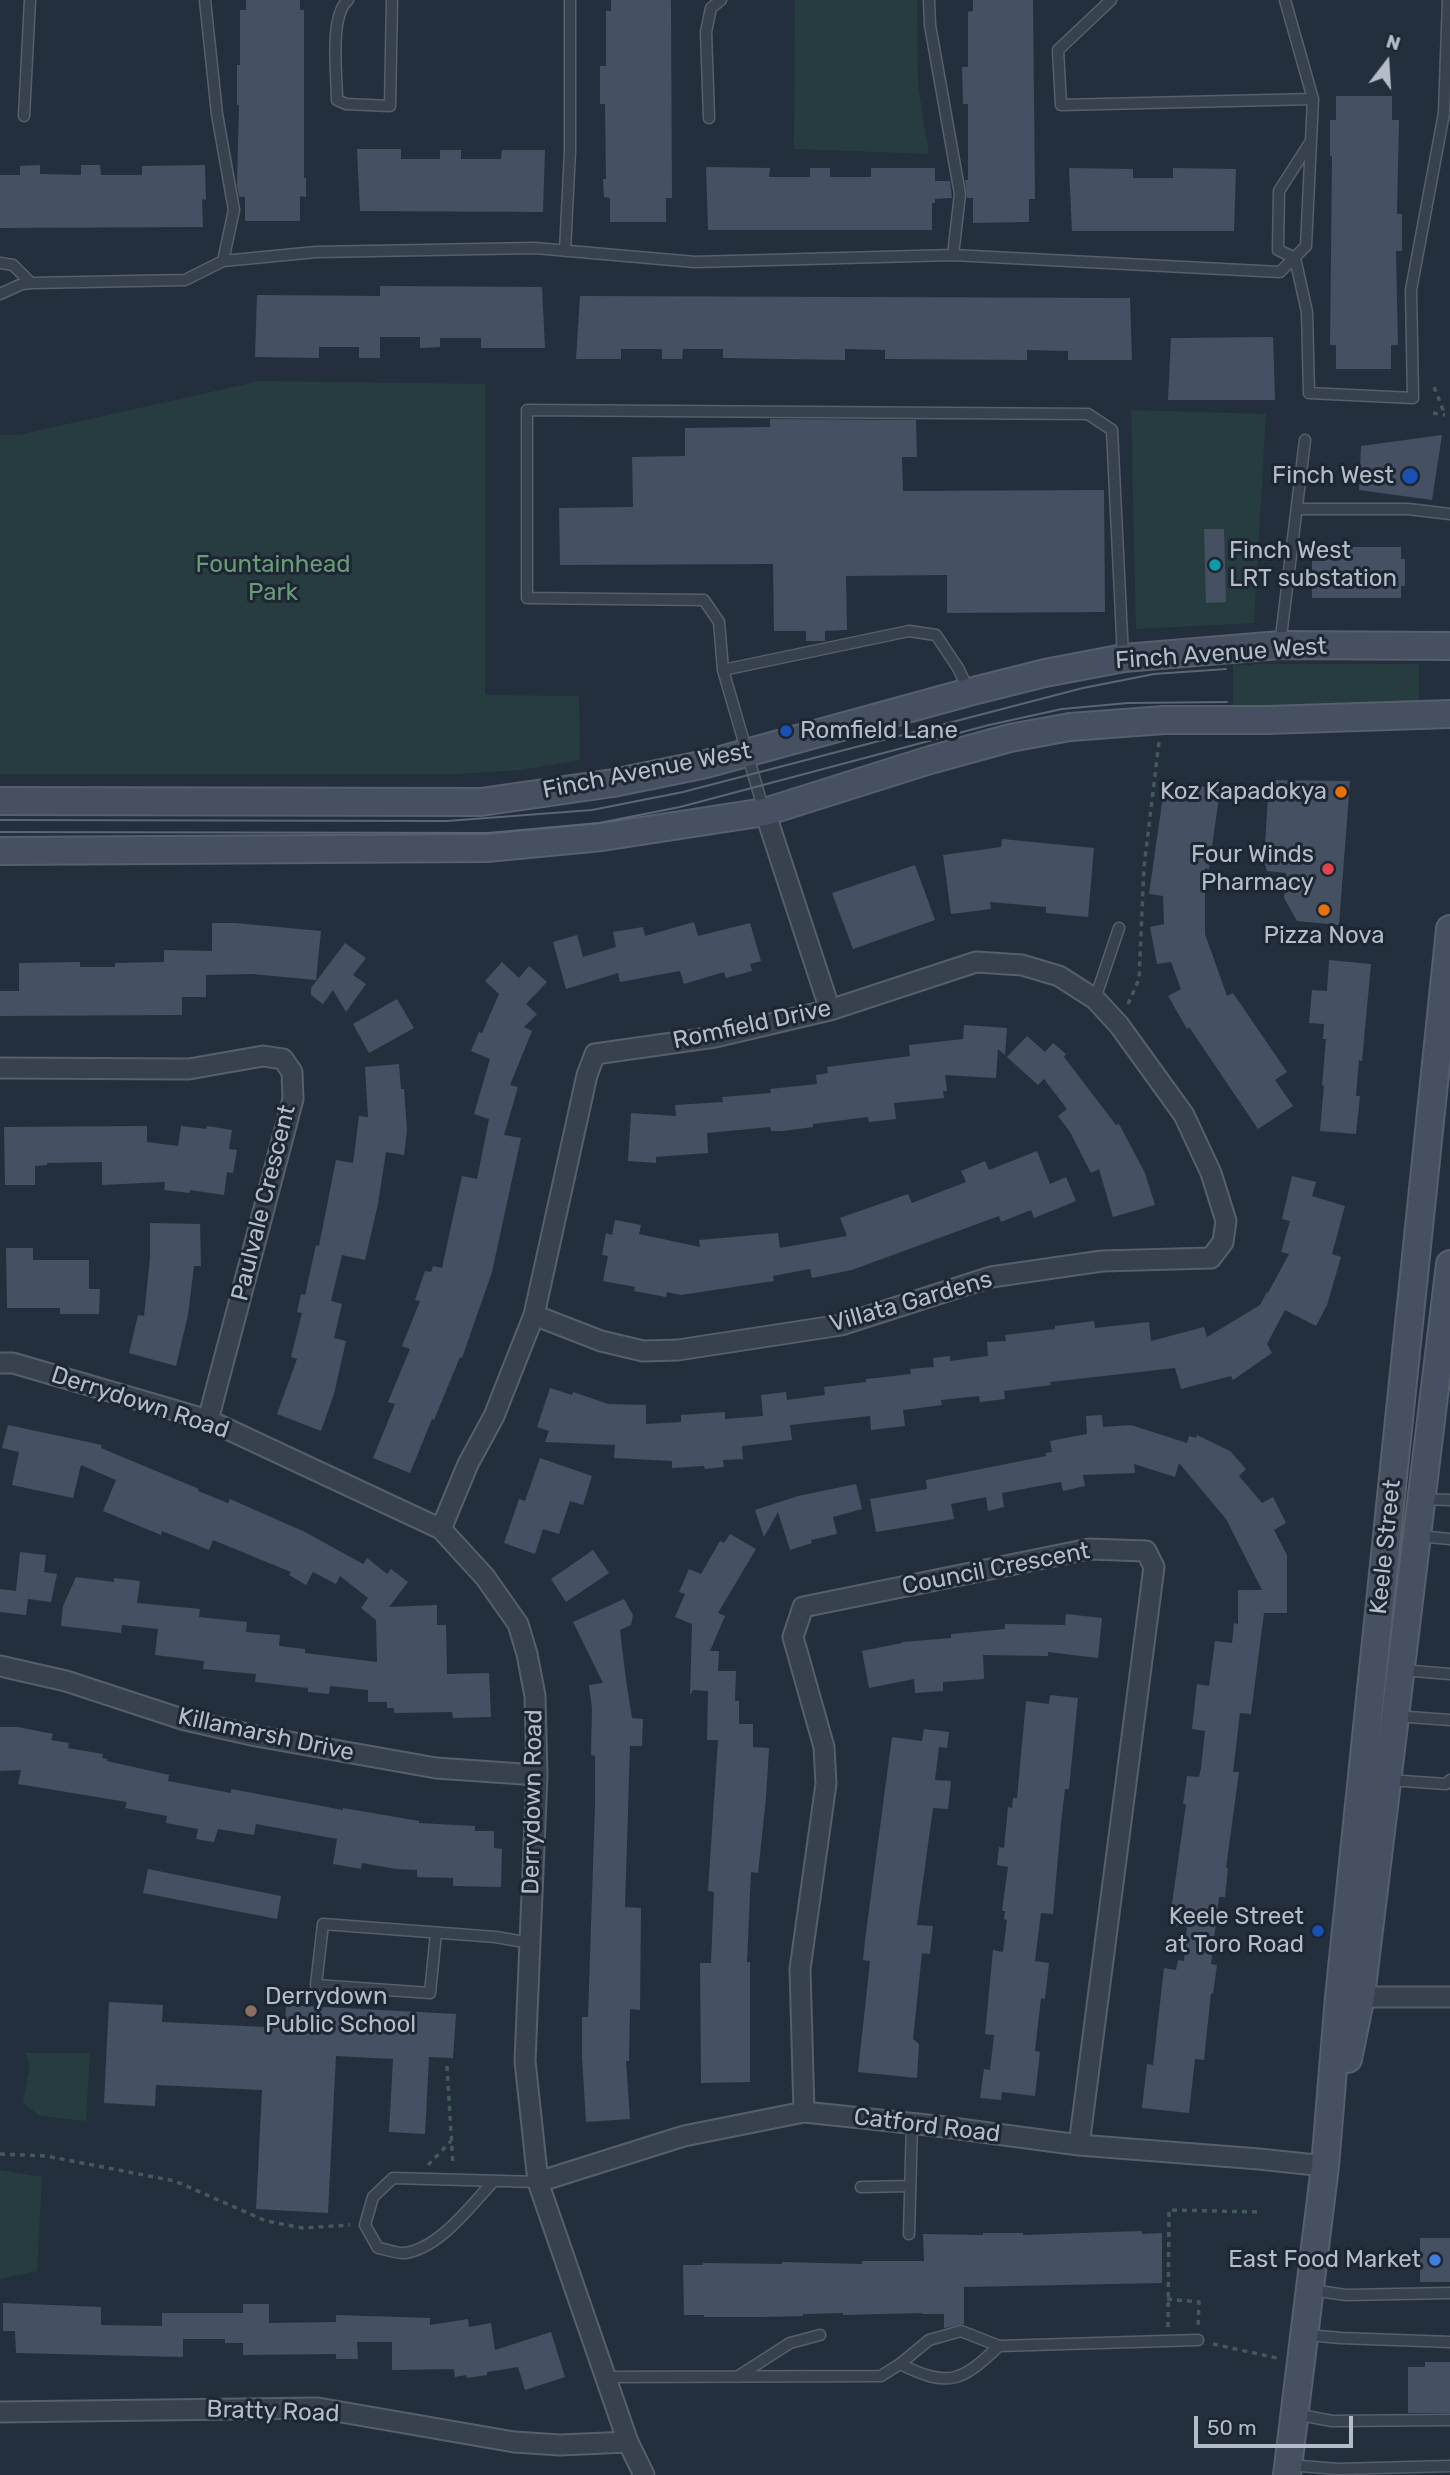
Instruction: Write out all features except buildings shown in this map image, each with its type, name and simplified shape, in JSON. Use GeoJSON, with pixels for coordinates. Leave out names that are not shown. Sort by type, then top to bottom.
{"type":"FeatureCollection","features":[{"type":"Feature","properties":{"kind":"main road","name":"Finch Avenue West"},"geometry":{"type":"LineString","coordinates":[[0,801],[481,802],[613,783],[706,764],[969,692],[1045,673],[1124,658],[1280,645],[1450,646]]}},
{"type":"Feature","properties":{"kind":"main road"},"geometry":{"type":"LineString","coordinates":[[0,851],[487,849],[602,837],[765,812],[930,760],[1010,738],[1070,727],[1164,720],[1268,720],[1450,714]]}},
{"type":"Feature","properties":{"kind":"main road","name":"Keele Street"},"geometry":{"type":"LineString","coordinates":[[1350,1997],[1450,929]]}},
{"type":"Feature","properties":{"kind":"main road","name":"Keele Street"},"geometry":{"type":"LineString","coordinates":[[1287,2470],[1325,2166],[1350,1997],[1387,1780],[1421,1499],[1443,1374],[1450,1264]]}},
{"type":"Feature","properties":{"kind":"street"},"geometry":{"type":"LineString","coordinates":[[765,812],[830,1010]]}},
{"type":"Feature","properties":{"kind":"street","name":"Romfield Drive"},"geometry":{"type":"LineString","coordinates":[[441,1529],[468,1464],[494,1416],[534,1315],[587,1075],[595,1054],[715,1037],[830,1010],[976,962],[1022,965],[1059,976],[1095,999],[1119,1026],[1184,1115],[1211,1173],[1226,1222],[1223,1242],[1211,1258]]}},
{"type":"Feature","properties":{"kind":"street","name":"Paulvale Crescent"},"geometry":{"type":"LineString","coordinates":[[0,1068],[189,1069],[263,1056],[282,1059],[292,1072],[293,1099],[208,1420]]}},
{"type":"Feature","properties":{"kind":"street","name":"Villata Gardens"},"geometry":{"type":"LineString","coordinates":[[534,1315],[601,1341],[643,1351],[678,1350],[841,1325],[991,1276],[1102,1261],[1211,1258]]}},
{"type":"Feature","properties":{"kind":"street","name":"Derrydown Road"},"geometry":{"type":"LineString","coordinates":[[0,1363],[13,1363],[208,1420],[441,1529],[485,1577],[518,1624],[535,1696],[537,1775],[525,2061],[538,2182],[628,2442],[644,2475]]}},
{"type":"Feature","properties":{"kind":"street","name":"Council Crescent"},"geometry":{"type":"LineString","coordinates":[[804,2112],[800,1969],[826,1784],[824,1747],[793,1637],[803,1607],[1089,1549],[1146,1551],[1154,1567],[1079,2145]]}},
{"type":"Feature","properties":{"kind":"street","name":"Killamarsh Drive"},"geometry":{"type":"LineString","coordinates":[[0,1666],[66,1681],[184,1720],[256,1736],[436,1768],[537,1775]]}},
{"type":"Feature","properties":{"kind":"street"},"geometry":{"type":"LineString","coordinates":[[1350,1997],[1450,1997]]}},
{"type":"Feature","properties":{"kind":"street","name":"Catford Road"},"geometry":{"type":"LineString","coordinates":[[538,2182],[684,2136],[804,2112],[1079,2145],[1325,2166]]}},
{"type":"Feature","properties":{"kind":"street","name":"Bratty Road"},"geometry":{"type":"LineString","coordinates":[[0,2412],[318,2408],[514,2442],[560,2445],[628,2442]]}},
{"type":"Feature","properties":{"kind":"lane"},"geometry":{"type":"LineString","coordinates":[[24,116],[30,0]]}},
{"type":"Feature","properties":{"kind":"lane"},"geometry":{"type":"LineString","coordinates":[[205,0],[218,114],[234,210],[223,261]]}},
{"type":"Feature","properties":{"kind":"lane"},"geometry":{"type":"LineString","coordinates":[[348,0],[342,5],[336,30],[337,100],[346,104],[390,106],[392,0]]}},
{"type":"Feature","properties":{"kind":"lane"},"geometry":{"type":"LineString","coordinates":[[565,251],[570,151],[570,0]]}},
{"type":"Feature","properties":{"kind":"lane"},"geometry":{"type":"LineString","coordinates":[[709,118],[706,32],[710,8],[721,0]]}},
{"type":"Feature","properties":{"kind":"lane"},"geometry":{"type":"LineString","coordinates":[[929,0],[930,25],[960,194],[953,255]]}},
{"type":"Feature","properties":{"kind":"lane"},"geometry":{"type":"LineString","coordinates":[[1111,0],[1058,50],[1061,105],[1313,99]]}},
{"type":"Feature","properties":{"kind":"lane"},"geometry":{"type":"LineString","coordinates":[[0,294],[31,283],[185,280],[223,261],[316,252],[536,248],[695,262],[953,255],[1280,272],[1306,246],[1313,99],[1285,0]]}},
{"type":"Feature","properties":{"kind":"lane"},"geometry":{"type":"LineString","coordinates":[[1295,258],[1307,312],[1309,393],[1413,398],[1411,290],[1444,113],[1448,0]]}},
{"type":"Feature","properties":{"kind":"lane"},"geometry":{"type":"LineString","coordinates":[[1295,258],[1278,250],[1279,191],[1311,140]]}},
{"type":"Feature","properties":{"kind":"lane"},"geometry":{"type":"LineString","coordinates":[[0,263],[13,265],[31,283]]}},
{"type":"Feature","properties":{"kind":"lane"},"geometry":{"type":"LineString","coordinates":[[765,812],[723,670],[719,622],[704,600],[527,598],[527,410],[1088,414],[1112,430],[1124,658]]}},
{"type":"Feature","properties":{"kind":"lane"},"geometry":{"type":"LineString","coordinates":[[1280,645],[1305,440]]}},
{"type":"Feature","properties":{"kind":"lane"},"geometry":{"type":"LineString","coordinates":[[1297,509],[1408,509],[1450,514]]}},
{"type":"Feature","properties":{"kind":"lane"},"geometry":{"type":"LineString","coordinates":[[723,670],[909,631],[936,635],[958,668],[969,692]]}},
{"type":"Feature","properties":{"kind":"lane"},"geometry":{"type":"LineString","coordinates":[[1095,999],[1119,928]]}},
{"type":"Feature","properties":{"kind":"lane"},"geometry":{"type":"LineString","coordinates":[[1421,1499],[1450,1500]]}},
{"type":"Feature","properties":{"kind":"lane"},"geometry":{"type":"LineString","coordinates":[[1417,1536],[1450,1539]]}},
{"type":"Feature","properties":{"kind":"lane"},"geometry":{"type":"LineString","coordinates":[[1401,1670],[1450,1674]]}},
{"type":"Feature","properties":{"kind":"lane"},"geometry":{"type":"LineString","coordinates":[[1395,1716],[1450,1720]]}},
{"type":"Feature","properties":{"kind":"lane"},"geometry":{"type":"LineString","coordinates":[[1387,1780],[1446,1784],[1450,1780]]}},
{"type":"Feature","properties":{"kind":"lane"},"geometry":{"type":"LineString","coordinates":[[436,1933],[430,1993],[316,1985],[323,1924],[496,1937],[530,1943]]}},
{"type":"Feature","properties":{"kind":"lane"},"geometry":{"type":"LineString","coordinates":[[909,2234],[912,2123]]}},
{"type":"Feature","properties":{"kind":"lane"},"geometry":{"type":"LineString","coordinates":[[494,2182],[452,2227],[428,2244],[404,2253],[378,2248],[365,2225],[373,2197],[393,2178],[538,2182]]}},
{"type":"Feature","properties":{"kind":"lane"},"geometry":{"type":"LineString","coordinates":[[861,2186],[910,2186]]}},
{"type":"Feature","properties":{"kind":"lane"},"geometry":{"type":"LineString","coordinates":[[1310,2290],[1346,2295],[1450,2293]]}},
{"type":"Feature","properties":{"kind":"lane"},"geometry":{"type":"LineString","coordinates":[[607,2377],[881,2376],[929,2340],[961,2331],[999,2346],[1198,2340]]}},
{"type":"Feature","properties":{"kind":"lane"},"geometry":{"type":"LineString","coordinates":[[1305,2334],[1450,2342]]}},
{"type":"Feature","properties":{"kind":"lane"},"geometry":{"type":"LineString","coordinates":[[736,2378],[790,2343],[820,2335]]}},
{"type":"Feature","properties":{"kind":"lane"},"geometry":{"type":"LineString","coordinates":[[900,2364],[927,2377],[947,2379],[968,2374],[999,2346]]}},
{"type":"Feature","properties":{"kind":"lane"},"geometry":{"type":"LineString","coordinates":[[1294,2414],[1332,2421],[1450,2420]]}},
{"type":"Feature","properties":{"kind":"lane"},"geometry":{"type":"LineString","coordinates":[[1287,2470],[1394,2471],[1450,2466]]}},
{"type":"Feature","properties":{"kind":"path"},"geometry":{"type":"LineString","coordinates":[[1433,413],[1445,415],[1434,387]]}},
{"type":"Feature","properties":{"kind":"path"},"geometry":{"type":"LineString","coordinates":[[1119,1026],[1139,979],[1144,867],[1159,740],[1164,720]]}},
{"type":"Feature","properties":{"kind":"path"},"geometry":{"type":"LineString","coordinates":[[447,2066],[453,2180]]}},
{"type":"Feature","properties":{"kind":"path"},"geometry":{"type":"LineString","coordinates":[[415,2179],[451,2141]]}},
{"type":"Feature","properties":{"kind":"path"},"geometry":{"type":"LineString","coordinates":[[0,2154],[46,2156],[175,2181],[267,2221],[303,2228],[365,2225]]}},
{"type":"Feature","properties":{"kind":"path"},"geometry":{"type":"LineString","coordinates":[[1168,2341],[1169,2210],[1259,2212]]}},
{"type":"Feature","properties":{"kind":"path"},"geometry":{"type":"LineString","coordinates":[[1167,2298],[1199,2302],[1198,2340],[1301,2363]]}},
{"type":"Feature","properties":{"kind":"green space"},"geometry":{"type":"Polygon","coordinates":[[[795,0],[917,0],[918,85],[929,154],[794,149],[795,0]]]}},
{"type":"Feature","properties":{"kind":"green space","name":"Fountainhead Park"},"geometry":{"type":"Polygon","coordinates":[[[260,381],[485,384],[485,695],[579,696],[580,760],[520,770],[458,774],[0,774],[0,435],[18,435],[260,381]]]}},
{"type":"Feature","properties":{"kind":"green space"},"geometry":{"type":"Polygon","coordinates":[[[1131,410],[1266,414],[1254,623],[1136,629],[1131,410]]]}},
{"type":"Feature","properties":{"kind":"green space"},"geometry":{"type":"Polygon","coordinates":[[[1233,664],[1417,664],[1419,705],[1233,707],[1233,664]]]}},
{"type":"Feature","properties":{"kind":"green space"},"geometry":{"type":"Polygon","coordinates":[[[25,2053],[90,2053],[86,2121],[40,2116],[23,2103],[30,2065],[25,2053]]]}},
{"type":"Feature","properties":{"kind":"green space"},"geometry":{"type":"Polygon","coordinates":[[[0,2170],[42,2177],[37,2271],[0,2279],[0,2170]]]}},
{"type":"Feature","properties":{"kind":"tram line"},"geometry":{"type":"LineString","coordinates":[[0,820],[447,821],[592,810],[683,792],[1083,688],[1154,674],[1226,669]]}},
{"type":"Feature","properties":{"kind":"tram line"},"geometry":{"type":"LineString","coordinates":[[0,832],[488,833],[599,823],[680,807],[989,725],[1062,709],[1128,703],[1227,702]]}},
{"type":"Feature","properties":{"kind":"place","name":"Finch West"},"geometry":{"type":"Point","coordinates":[1410,476]}},
{"type":"Feature","properties":{"kind":"place","name":"Finch West LRT substation"},"geometry":{"type":"Point","coordinates":[1215,565]}},
{"type":"Feature","properties":{"kind":"place","name":"Romfield Lane"},"geometry":{"type":"Point","coordinates":[786,731]}},
{"type":"Feature","properties":{"kind":"place","name":"Koz Kapadokya"},"geometry":{"type":"Point","coordinates":[1341,792]}},
{"type":"Feature","properties":{"kind":"place","name":"Four Winds Pharmacy"},"geometry":{"type":"Point","coordinates":[1328,869]}},
{"type":"Feature","properties":{"kind":"place","name":"Pizza Nova"},"geometry":{"type":"Point","coordinates":[1324,910]}},
{"type":"Feature","properties":{"kind":"place","name":"Keele Street at Toro Road"},"geometry":{"type":"Point","coordinates":[1318,1931]}},
{"type":"Feature","properties":{"kind":"place","name":"Derrydown Public School"},"geometry":{"type":"Point","coordinates":[251,2011]}},
{"type":"Feature","properties":{"kind":"place","name":"East Food Market"},"geometry":{"type":"Point","coordinates":[1435,2260]}}]}
